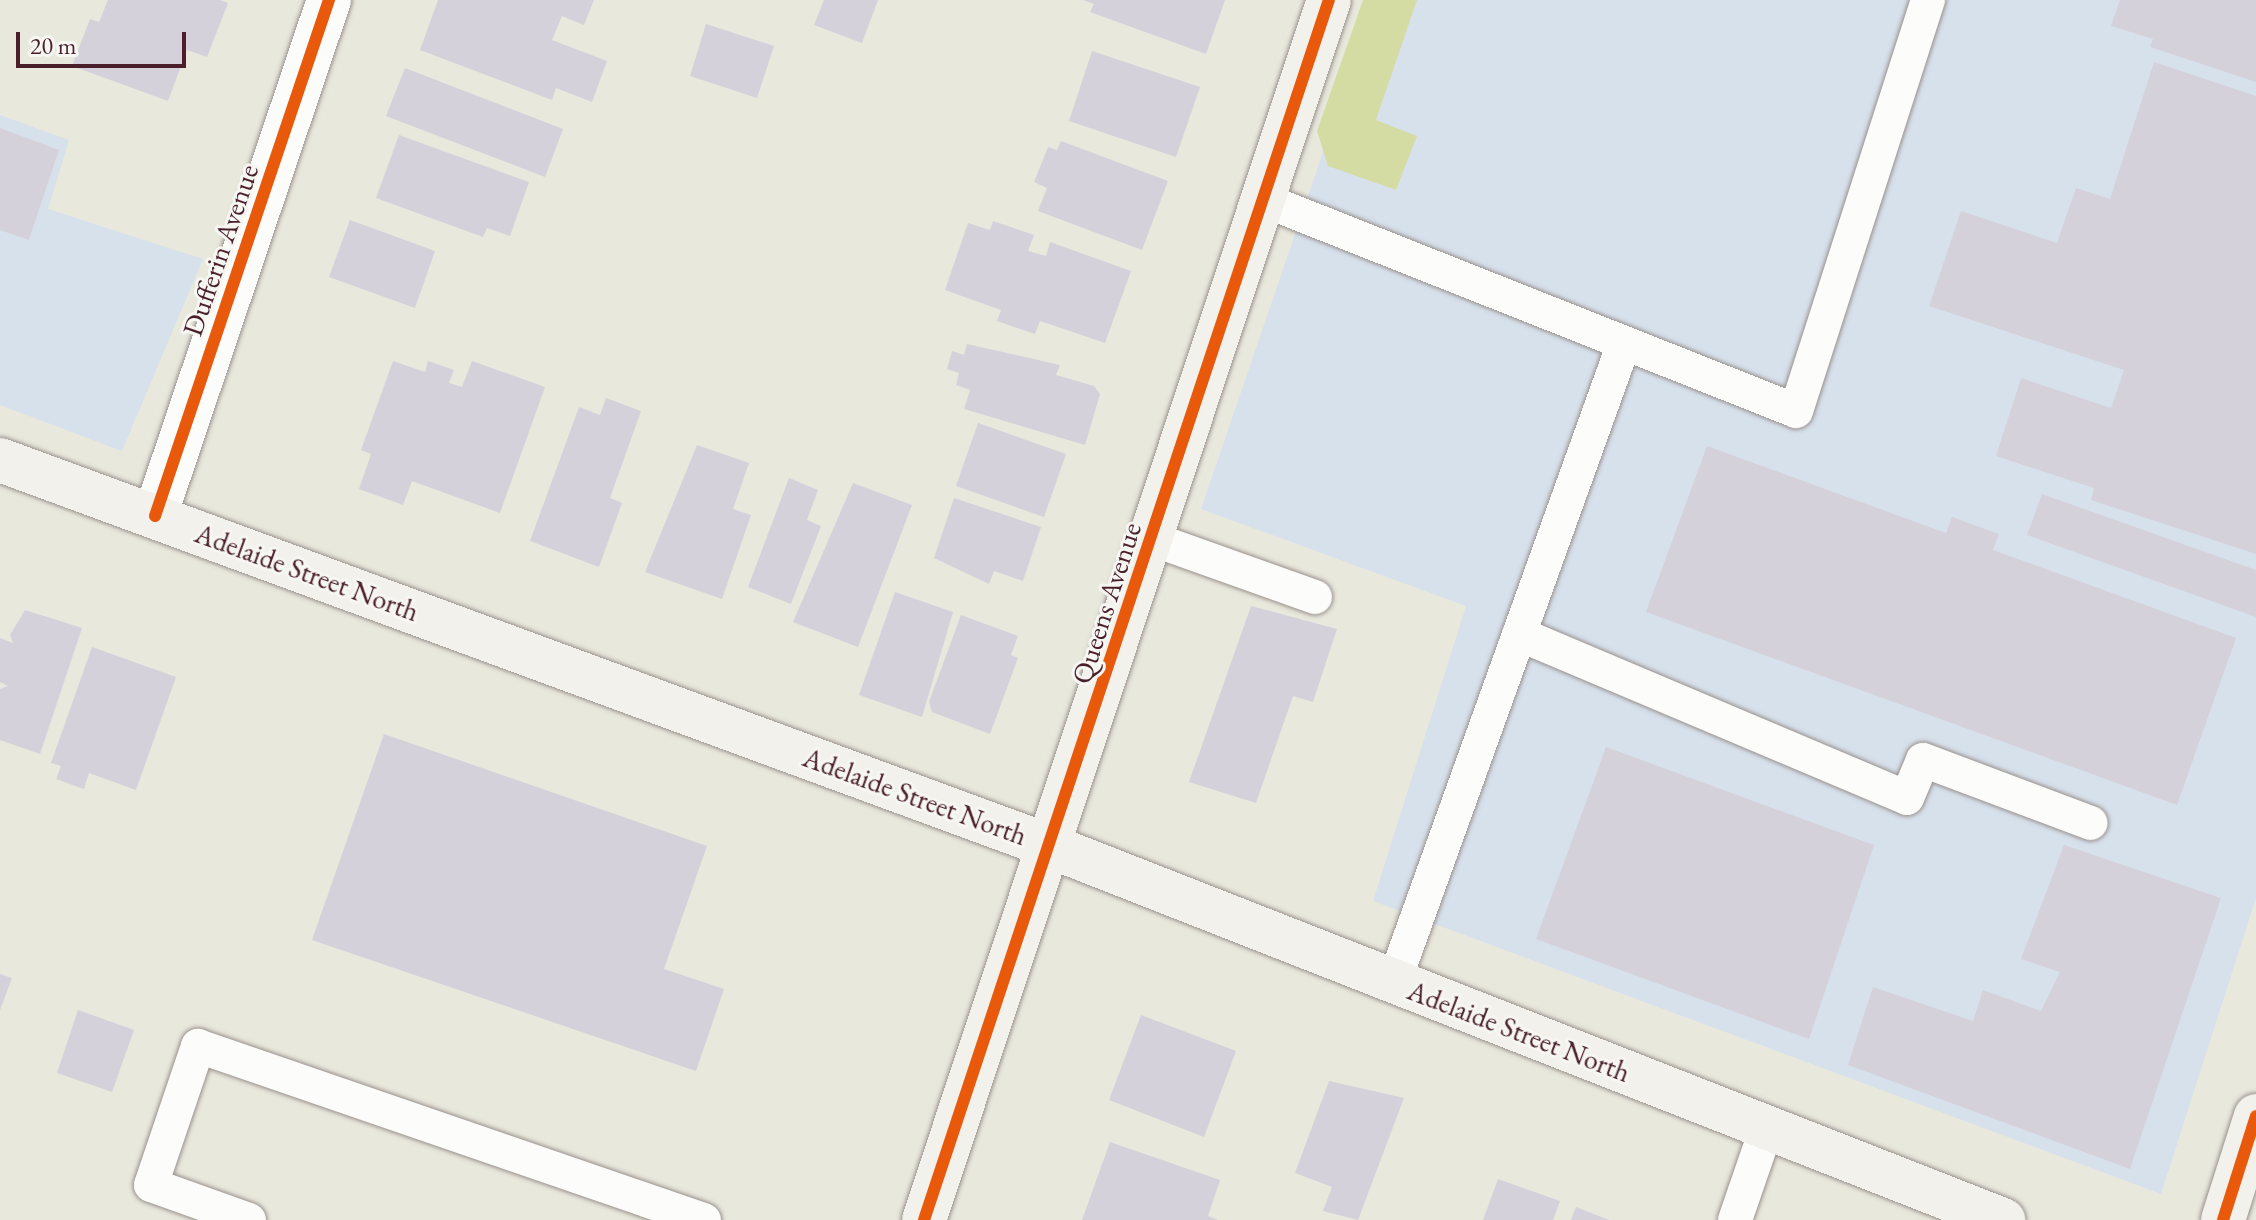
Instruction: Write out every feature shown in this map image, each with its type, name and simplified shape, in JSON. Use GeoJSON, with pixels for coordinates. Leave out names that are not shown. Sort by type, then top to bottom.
{"type":"FeatureCollection","features":[{"type":"Feature","properties":{"kind":"main road","name":"Queens Avenue"},"geometry":{"type":"LineString","coordinates":[[924,1220],[1052,847],[1329,0]]}},
{"type":"Feature","properties":{"kind":"main road","name":"Adelaide Street North"},"geometry":{"type":"LineString","coordinates":[[0,460],[1052,847],[2003,1220]]}},
{"type":"Feature","properties":{"kind":"main road"},"geometry":{"type":"LineString","coordinates":[[2223,1220],[2256,1116]]}},
{"type":"Feature","properties":{"kind":"street","name":"Dufferin Avenue"},"geometry":{"type":"LineString","coordinates":[[155,516],[329,0]]}},
{"type":"Feature","properties":{"kind":"lane"},"geometry":{"type":"LineString","coordinates":[[1264,200],[1796,411],[1928,0]]}},
{"type":"Feature","properties":{"kind":"lane"},"geometry":{"type":"LineString","coordinates":[[1394,982],[1624,343]]}},
{"type":"Feature","properties":{"kind":"lane"},"geometry":{"type":"LineString","coordinates":[[1152,539],[1315,597]]}},
{"type":"Feature","properties":{"kind":"lane"},"geometry":{"type":"LineString","coordinates":[[1519,634],[1907,798],[1923,760],[2091,823]]}},
{"type":"Feature","properties":{"kind":"lane"},"geometry":{"type":"LineString","coordinates":[[249,1220],[151,1185],[198,1046],[704,1220]]}},
{"type":"Feature","properties":{"kind":"lane"},"geometry":{"type":"LineString","coordinates":[[1735,1220],[1767,1127]]}},
{"type":"Feature","properties":{"kind":"shaded area"},"geometry":{"type":"Polygon","coordinates":[[[1375,0],[2256,0],[2256,898],[2161,1194],[1373,901],[1466,606],[1201,509],[1375,0]]]}},
{"type":"Feature","properties":{"kind":"shaded area"},"geometry":{"type":"Polygon","coordinates":[[[0,115],[69,140],[48,209],[203,259],[122,451],[0,405],[0,115]]]}},
{"type":"Feature","properties":{"kind":"green space"},"geometry":{"type":"Polygon","coordinates":[[[1363,0],[1417,0],[1376,120],[1417,136],[1396,190],[1328,166],[1317,131],[1363,0]]]}},
{"type":"Feature","properties":{"kind":"building"},"geometry":{"type":"Polygon","coordinates":[[[108,0],[220,0],[228,3],[207,57],[187,50],[168,101],[72,66],[90,19],[99,22],[108,0]]]}},
{"type":"Feature","properties":{"kind":"building"},"geometry":{"type":"Polygon","coordinates":[[[438,0],[594,0],[584,25],[562,16],[552,40],[607,61],[592,102],[556,88],[552,100],[420,50],[438,0]]]}},
{"type":"Feature","properties":{"kind":"building"},"geometry":{"type":"Polygon","coordinates":[[[824,0],[878,0],[862,43],[814,25],[824,0]]]}},
{"type":"Feature","properties":{"kind":"building"},"geometry":{"type":"Polygon","coordinates":[[[1083,0],[1225,0],[1206,54],[1090,12],[1094,4],[1083,0]]]}},
{"type":"Feature","properties":{"kind":"building"},"geometry":{"type":"Polygon","coordinates":[[[2120,0],[2256,0],[2256,82],[2150,47],[2153,39],[2111,26],[2120,0]]]}},
{"type":"Feature","properties":{"kind":"building"},"geometry":{"type":"Polygon","coordinates":[[[706,24],[774,46],[757,98],[690,76],[706,24]]]}},
{"type":"Feature","properties":{"kind":"building"},"geometry":{"type":"Polygon","coordinates":[[[1092,51],[1200,87],[1176,157],[1069,121],[1092,51]]]}},
{"type":"Feature","properties":{"kind":"building"},"geometry":{"type":"Polygon","coordinates":[[[2154,62],[2256,96],[2256,554],[2091,500],[2094,488],[1996,456],[2021,378],[2111,408],[2124,370],[1929,306],[1961,211],[2057,243],[2076,188],[2110,199],[2154,62]]]}},
{"type":"Feature","properties":{"kind":"building"},"geometry":{"type":"Polygon","coordinates":[[[405,68],[563,129],[545,177],[386,116],[405,68]]]}},
{"type":"Feature","properties":{"kind":"building"},"geometry":{"type":"Polygon","coordinates":[[[0,128],[59,150],[29,240],[0,230],[0,128]]]}},
{"type":"Feature","properties":{"kind":"building"},"geometry":{"type":"Polygon","coordinates":[[[399,135],[529,182],[510,236],[487,228],[483,237],[376,198],[399,135]]]}},
{"type":"Feature","properties":{"kind":"building"},"geometry":{"type":"Polygon","coordinates":[[[1061,141],[1168,181],[1142,250],[1038,211],[1047,188],[1034,182],[1048,147],[1057,150],[1061,141]]]}},
{"type":"Feature","properties":{"kind":"building"},"geometry":{"type":"Polygon","coordinates":[[[350,220],[435,251],[415,308],[329,277],[350,220]]]}},
{"type":"Feature","properties":{"kind":"building"},"geometry":{"type":"Polygon","coordinates":[[[993,221],[1034,235],[1028,251],[1046,256],[1050,242],[1131,271],[1105,343],[1040,321],[1035,334],[997,321],[1001,310],[945,290],[968,223],[990,230],[993,221]]]}},
{"type":"Feature","properties":{"kind":"building"},"geometry":{"type":"Polygon","coordinates":[[[967,344],[1060,365],[1056,375],[1094,386],[1100,394],[1085,445],[964,409],[970,390],[956,385],[959,373],[947,369],[952,351],[964,355],[967,344]]]}},
{"type":"Feature","properties":{"kind":"building"},"geometry":{"type":"Polygon","coordinates":[[[393,361],[425,372],[428,361],[454,370],[449,383],[462,387],[472,361],[545,387],[500,513],[412,481],[403,505],[359,489],[371,454],[361,450],[393,361]]]}},
{"type":"Feature","properties":{"kind":"building"},"geometry":{"type":"Polygon","coordinates":[[[606,398],[641,411],[610,498],[622,503],[599,567],[530,541],[579,407],[600,415],[606,398]]]}},
{"type":"Feature","properties":{"kind":"building"},"geometry":{"type":"Polygon","coordinates":[[[978,423],[1066,454],[1044,517],[956,486],[978,423]]]}},
{"type":"Feature","properties":{"kind":"building"},"geometry":{"type":"Polygon","coordinates":[[[697,445],[749,463],[733,509],[751,515],[722,599],[645,572],[697,445]]]}},
{"type":"Feature","properties":{"kind":"building"},"geometry":{"type":"Polygon","coordinates":[[[1707,446],[1946,533],[1952,517],[1999,534],[1993,550],[2236,638],[2177,805],[1646,612],[1707,446]]]}},
{"type":"Feature","properties":{"kind":"building"},"geometry":{"type":"Polygon","coordinates":[[[789,478],[818,490],[807,520],[821,526],[791,604],[748,587],[789,478]]]}},
{"type":"Feature","properties":{"kind":"building"},"geometry":{"type":"Polygon","coordinates":[[[853,483],[912,505],[858,647],[793,622],[853,483]]]}},
{"type":"Feature","properties":{"kind":"building"},"geometry":{"type":"Polygon","coordinates":[[[2042,494],[2256,570],[2256,617],[2027,535],[2042,494]]]}},
{"type":"Feature","properties":{"kind":"building"},"geometry":{"type":"Polygon","coordinates":[[[954,498],[1041,527],[1023,581],[994,571],[989,584],[934,558],[954,498]]]}},
{"type":"Feature","properties":{"kind":"building"},"geometry":{"type":"Polygon","coordinates":[[[895,592],[953,612],[922,717],[859,695],[895,592]]]}},
{"type":"Feature","properties":{"kind":"building"},"geometry":{"type":"Polygon","coordinates":[[[1251,606],[1337,629],[1313,702],[1293,696],[1256,803],[1189,782],[1251,606]]]}},
{"type":"Feature","properties":{"kind":"building"},"geometry":{"type":"Polygon","coordinates":[[[25,610],[82,628],[40,754],[0,740],[0,689],[8,686],[0,682],[0,638],[13,643],[10,635],[25,610]]]}},
{"type":"Feature","properties":{"kind":"building"},"geometry":{"type":"Polygon","coordinates":[[[961,615],[1018,636],[1011,655],[1018,658],[990,734],[932,712],[929,702],[961,615]]]}},
{"type":"Feature","properties":{"kind":"building"},"geometry":{"type":"Polygon","coordinates":[[[92,647],[176,677],[136,790],[89,773],[84,789],[56,779],[61,766],[51,763],[92,647]]]}},
{"type":"Feature","properties":{"kind":"building"},"geometry":{"type":"Polygon","coordinates":[[[384,734],[707,846],[664,969],[724,989],[696,1071],[312,940],[384,734]]]}},
{"type":"Feature","properties":{"kind":"building"},"geometry":{"type":"Polygon","coordinates":[[[1606,747],[1874,845],[1809,1039],[1536,939],[1606,747]]]}},
{"type":"Feature","properties":{"kind":"building"},"geometry":{"type":"Polygon","coordinates":[[[2064,845],[2221,898],[2130,1169],[1848,1065],[1873,987],[1973,1021],[1983,990],[2041,1011],[2060,972],[2021,959],[2064,845]]]}},
{"type":"Feature","properties":{"kind":"building"},"geometry":{"type":"Polygon","coordinates":[[[0,974],[12,978],[0,1010],[0,974]]]}},
{"type":"Feature","properties":{"kind":"building"},"geometry":{"type":"Polygon","coordinates":[[[78,1010],[134,1030],[112,1092],[57,1073],[78,1010]]]}},
{"type":"Feature","properties":{"kind":"building"},"geometry":{"type":"Polygon","coordinates":[[[1141,1015],[1236,1051],[1204,1137],[1109,1100],[1141,1015]]]}},
{"type":"Feature","properties":{"kind":"building"},"geometry":{"type":"Polygon","coordinates":[[[1329,1081],[1404,1098],[1358,1220],[1323,1211],[1332,1187],[1295,1173],[1329,1081]]]}},
{"type":"Feature","properties":{"kind":"building"},"geometry":{"type":"Polygon","coordinates":[[[1110,1142],[1220,1180],[1208,1216],[1218,1220],[1082,1220],[1110,1142]]]}},
{"type":"Feature","properties":{"kind":"building"},"geometry":{"type":"Polygon","coordinates":[[[1498,1179],[1560,1201],[1553,1220],[1483,1220],[1498,1179]]]}},
{"type":"Feature","properties":{"kind":"building"},"geometry":{"type":"Polygon","coordinates":[[[1576,1207],[1609,1220],[1571,1220],[1576,1207]]]}},
{"type":"Feature","properties":{"kind":"cycle path"},"geometry":{"type":"LineString","coordinates":[[155,516],[329,0]]}},
{"type":"Feature","properties":{"kind":"cycle path"},"geometry":{"type":"LineString","coordinates":[[924,1220],[1329,0]]}},
{"type":"Feature","properties":{"kind":"cycle path"},"geometry":{"type":"LineString","coordinates":[[2223,1220],[2256,1116]]}}]}
